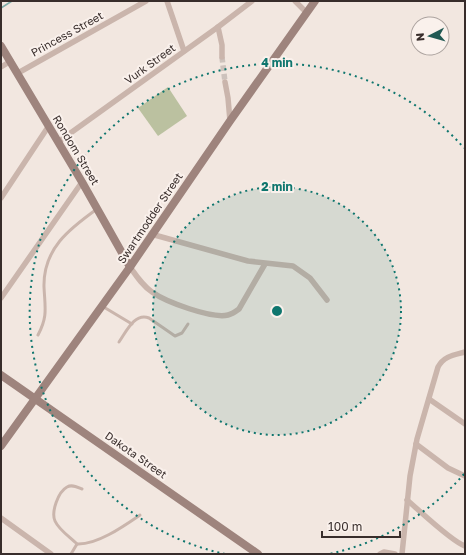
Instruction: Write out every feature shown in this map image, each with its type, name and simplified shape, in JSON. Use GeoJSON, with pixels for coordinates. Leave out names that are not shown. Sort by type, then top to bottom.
{"type":"FeatureCollection","features":[{"type":"Feature","properties":{"kind":"street","name":"Princess Street"},"geometry":{"type":"LineString","coordinates":[[18,73],[146,1]]}},
{"type":"Feature","properties":{"kind":"street"},"geometry":{"type":"LineString","coordinates":[[167,1],[184,51]]}},
{"type":"Feature","properties":{"kind":"street","name":"Vurk Street"},"geometry":{"type":"LineString","coordinates":[[58,142],[252,1]]}},
{"type":"Feature","properties":{"kind":"street"},"geometry":{"type":"LineString","coordinates":[[295,1],[306,13]]}},
{"type":"Feature","properties":{"kind":"street","name":"Swartmodder Street"},"geometry":{"type":"LineString","coordinates":[[1,446],[130,267],[151,234],[282,45],[315,1]]}},
{"type":"Feature","properties":{"kind":"street"},"geometry":{"type":"LineString","coordinates":[[218,27],[222,46],[222,57]]}},
{"type":"Feature","properties":{"kind":"street","name":"Rondom Street"},"geometry":{"type":"LineString","coordinates":[[1,46],[82,182],[130,267]]}},
{"type":"Feature","properties":{"kind":"street"},"geometry":{"type":"LineString","coordinates":[[1,67],[11,61]]}},
{"type":"Feature","properties":{"kind":"street"},"geometry":{"type":"LineString","coordinates":[[225,82],[230,121]]}},
{"type":"Feature","properties":{"kind":"street"},"geometry":{"type":"LineString","coordinates":[[1,198],[48,126]]}},
{"type":"Feature","properties":{"kind":"street"},"geometry":{"type":"LineString","coordinates":[[1,298],[82,182]]}},
{"type":"Feature","properties":{"kind":"street"},"geometry":{"type":"LineString","coordinates":[[151,234],[248,261],[293,266],[310,278],[327,300]]}},
{"type":"Feature","properties":{"kind":"street"},"geometry":{"type":"LineString","coordinates":[[120,250],[138,255]]}},
{"type":"Feature","properties":{"kind":"street"},"geometry":{"type":"LineString","coordinates":[[130,267],[140,282],[153,293],[162,298],[198,311],[225,316],[234,313],[239,309],[265,264]]}},
{"type":"Feature","properties":{"kind":"street"},"geometry":{"type":"LineString","coordinates":[[402,554],[410,476],[416,444],[438,366],[441,362],[451,356],[465,353]]}},
{"type":"Feature","properties":{"kind":"street","name":"Dakota Street"},"geometry":{"type":"LineString","coordinates":[[1,375],[258,554]]}},
{"type":"Feature","properties":{"kind":"street"},"geometry":{"type":"LineString","coordinates":[[429,399],[465,424]]}},
{"type":"Feature","properties":{"kind":"street"},"geometry":{"type":"LineString","coordinates":[[416,444],[448,468],[465,476]]}},
{"type":"Feature","properties":{"kind":"street"},"geometry":{"type":"LineString","coordinates":[[407,500],[447,534],[465,546]]}},
{"type":"Feature","properties":{"kind":"street"},"geometry":{"type":"LineString","coordinates":[[2,520],[51,554]]}},
{"type":"Feature","properties":{"kind":"street"},"geometry":{"type":"LineString","coordinates":[[380,554],[389,552],[395,554]]}},
{"type":"Feature","properties":{"kind":"lane"},"geometry":{"type":"LineString","coordinates":[[38,335],[44,323],[45,316],[45,274],[54,248],[65,234],[97,209]]}},
{"type":"Feature","properties":{"kind":"lane"},"geometry":{"type":"LineString","coordinates":[[102,306],[132,324]]}},
{"type":"Feature","properties":{"kind":"lane"},"geometry":{"type":"LineString","coordinates":[[119,342],[138,317],[146,316],[175,336],[180,334],[188,324]]}},
{"type":"Feature","properties":{"kind":"lane"},"geometry":{"type":"LineString","coordinates":[[82,489],[73,486],[67,487],[61,493],[53,510],[54,518],[58,527],[77,544],[86,544],[100,538],[140,515]]}},
{"type":"Feature","properties":{"kind":"lane"},"geometry":{"type":"LineString","coordinates":[[71,554],[77,544]]}},
{"type":"Feature","properties":{"kind":"green space"},"geometry":{"type":"Polygon","coordinates":[[[168,87],[187,116],[158,136],[138,108],[168,87]]]}},
{"type":"Feature","properties":{"kind":"waterway"},"geometry":{"type":"LineString","coordinates":[[1,8],[12,1]]}},
{"type":"Feature","properties":{"kind":"tunnel"},"geometry":{"type":"LineString","coordinates":[[222,57],[225,82]]}}]}
